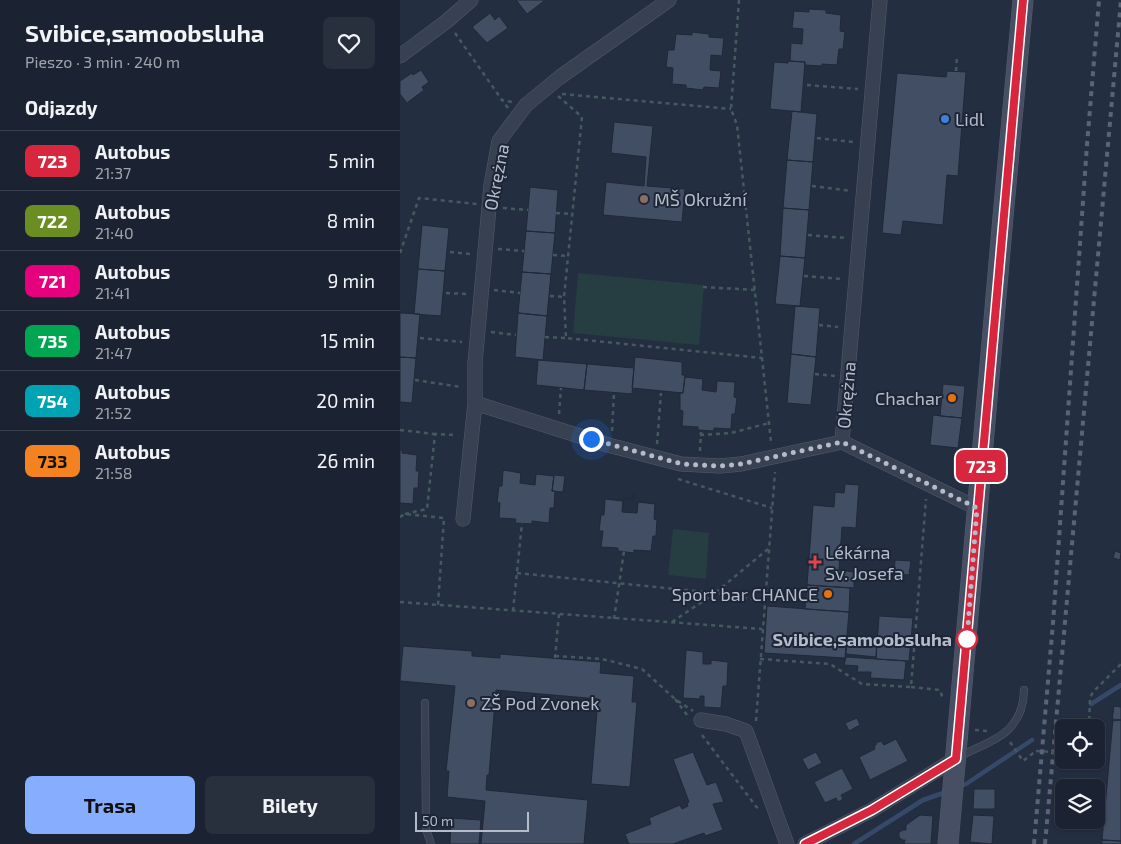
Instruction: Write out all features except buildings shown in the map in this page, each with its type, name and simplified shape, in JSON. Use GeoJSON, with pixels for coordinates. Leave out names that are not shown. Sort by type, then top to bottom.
{"type":"FeatureCollection","features":[{"type":"Feature","properties":{"kind":"main road"},"geometry":{"type":"LineString","coordinates":[[948,844],[1023,0]]}},
{"type":"Feature","properties":{"kind":"street"},"geometry":{"type":"LineString","coordinates":[[400,56],[447,21],[471,0]]}},
{"type":"Feature","properties":{"kind":"street","name":"Okrężna"},"geometry":{"type":"LineString","coordinates":[[463,519],[475,403],[474,363],[494,206],[491,185],[499,141],[526,105],[560,77],[669,0]]}},
{"type":"Feature","properties":{"kind":"street","name":"Okrężna"},"geometry":{"type":"LineString","coordinates":[[475,403],[608,444],[682,464],[700,466],[741,464],[842,442],[880,0]]}},
{"type":"Feature","properties":{"kind":"street"},"geometry":{"type":"LineString","coordinates":[[842,442],[977,508]]}},
{"type":"Feature","properties":{"kind":"street"},"geometry":{"type":"LineString","coordinates":[[697,724],[726,724],[746,730],[787,844]]}},
{"type":"Feature","properties":{"kind":"street"},"geometry":{"type":"LineString","coordinates":[[805,844],[872,810],[956,759]]}},
{"type":"Feature","properties":{"kind":"lane"},"geometry":{"type":"LineString","coordinates":[[956,759],[1005,733],[1015,724],[1023,703],[1024,690]]}},
{"type":"Feature","properties":{"kind":"lane"},"geometry":{"type":"LineString","coordinates":[[425,703],[426,829],[431,844]]}},
{"type":"Feature","properties":{"kind":"path"},"geometry":{"type":"LineString","coordinates":[[739,0],[731,109],[737,125],[769,423],[772,448],[776,457],[755,727],[746,730]]}},
{"type":"Feature","properties":{"kind":"path"},"geometry":{"type":"LineString","coordinates":[[447,21],[502,100]]}},
{"type":"Feature","properties":{"kind":"path"},"geometry":{"type":"LineString","coordinates":[[956,71],[958,56]]}},
{"type":"Feature","properties":{"kind":"path"},"geometry":{"type":"LineString","coordinates":[[807,85],[861,90]]}},
{"type":"Feature","properties":{"kind":"path"},"geometry":{"type":"LineString","coordinates":[[566,338],[564,297],[582,117],[556,94],[731,109]]}},
{"type":"Feature","properties":{"kind":"path"},"geometry":{"type":"LineString","coordinates":[[817,138],[857,142]]}},
{"type":"Feature","properties":{"kind":"path"},"geometry":{"type":"LineString","coordinates":[[812,186],[852,191]]}},
{"type":"Feature","properties":{"kind":"path"},"geometry":{"type":"LineString","coordinates":[[400,253],[419,198],[528,210]]}},
{"type":"Feature","properties":{"kind":"path"},"geometry":{"type":"LineString","coordinates":[[556,213],[571,214]]}},
{"type":"Feature","properties":{"kind":"path"},"geometry":{"type":"LineString","coordinates":[[808,235],[848,238],[847,246]]}},
{"type":"Feature","properties":{"kind":"path"},"geometry":{"type":"LineString","coordinates":[[497,241],[496,249],[524,251]]}},
{"type":"Feature","properties":{"kind":"path"},"geometry":{"type":"LineString","coordinates":[[553,254],[568,256]]}},
{"type":"Feature","properties":{"kind":"path"},"geometry":{"type":"LineString","coordinates":[[804,276],[845,279]]}},
{"type":"Feature","properties":{"kind":"path"},"geometry":{"type":"LineString","coordinates":[[492,298],[494,282]]}},
{"type":"Feature","properties":{"kind":"path"},"geometry":{"type":"LineString","coordinates":[[704,287],[755,290]]}},
{"type":"Feature","properties":{"kind":"path"},"geometry":{"type":"LineString","coordinates":[[493,290],[520,293]]}},
{"type":"Feature","properties":{"kind":"path"},"geometry":{"type":"LineString","coordinates":[[550,296],[564,297]]}},
{"type":"Feature","properties":{"kind":"path"},"geometry":{"type":"LineString","coordinates":[[820,325],[840,327]]}},
{"type":"Feature","properties":{"kind":"path"},"geometry":{"type":"LineString","coordinates":[[490,332],[516,335]]}},
{"type":"Feature","properties":{"kind":"path"},"geometry":{"type":"LineString","coordinates":[[545,337],[762,358]]}},
{"type":"Feature","properties":{"kind":"path"},"geometry":{"type":"LineString","coordinates":[[420,338],[466,342]]}},
{"type":"Feature","properties":{"kind":"path"},"geometry":{"type":"LineString","coordinates":[[815,374],[836,376]]}},
{"type":"Feature","properties":{"kind":"path"},"geometry":{"type":"LineString","coordinates":[[415,380],[463,387]]}},
{"type":"Feature","properties":{"kind":"path"},"geometry":{"type":"LineString","coordinates":[[556,428],[561,388]]}},
{"type":"Feature","properties":{"kind":"path"},"geometry":{"type":"LineString","coordinates":[[614,393],[612,434],[615,435]]}},
{"type":"Feature","properties":{"kind":"path"},"geometry":{"type":"LineString","coordinates":[[657,448],[661,393]]}},
{"type":"Feature","properties":{"kind":"path"},"geometry":{"type":"LineString","coordinates":[[700,466],[700,433],[731,433],[769,423]]}},
{"type":"Feature","properties":{"kind":"path"},"geometry":{"type":"LineString","coordinates":[[400,430],[457,436],[458,426]]}},
{"type":"Feature","properties":{"kind":"path"},"geometry":{"type":"LineString","coordinates":[[400,517],[427,508],[434,434]]}},
{"type":"Feature","properties":{"kind":"path"},"geometry":{"type":"LineString","coordinates":[[760,659],[830,664],[862,684],[911,687],[927,482]]}},
{"type":"Feature","properties":{"kind":"path"},"geometry":{"type":"LineString","coordinates":[[405,514],[444,518],[438,605]]}},
{"type":"Feature","properties":{"kind":"path"},"geometry":{"type":"LineString","coordinates":[[513,611],[522,523]]}},
{"type":"Feature","properties":{"kind":"path"},"geometry":{"type":"LineString","coordinates":[[671,623],[715,593],[769,548]]}},
{"type":"Feature","properties":{"kind":"path"},"geometry":{"type":"LineString","coordinates":[[614,619],[624,551]]}},
{"type":"Feature","properties":{"kind":"path"},"geometry":{"type":"LineString","coordinates":[[517,573],[715,593],[764,601]]}},
{"type":"Feature","properties":{"kind":"path"},"geometry":{"type":"LineString","coordinates":[[400,602],[762,629]]}},
{"type":"Feature","properties":{"kind":"path"},"geometry":{"type":"LineString","coordinates":[[559,614],[555,657],[602,660],[642,669],[675,698],[700,716],[697,724]]}},
{"type":"Feature","properties":{"kind":"path"},"geometry":{"type":"LineString","coordinates":[[1090,719],[1090,698],[1101,682],[1121,664]]}},
{"type":"Feature","properties":{"kind":"path"},"geometry":{"type":"LineString","coordinates":[[675,698],[697,724],[761,813]]}},
{"type":"Feature","properties":{"kind":"path"},"geometry":{"type":"LineString","coordinates":[[1011,743],[1023,761],[1036,751],[1055,752]]}},
{"type":"Feature","properties":{"kind":"green space"},"geometry":{"type":"Polygon","coordinates":[[[578,273],[704,285],[699,345],[573,333],[578,273]]]}},
{"type":"Feature","properties":{"kind":"green space"},"geometry":{"type":"Polygon","coordinates":[[[673,529],[709,533],[706,579],[668,575],[673,529]]]}},
{"type":"Feature","properties":{"kind":"waterway"},"geometry":{"type":"LineString","coordinates":[[1091,704],[1121,685]]}},
{"type":"Feature","properties":{"kind":"waterway"},"geometry":{"type":"LineString","coordinates":[[958,787],[966,784],[1032,740]]}},
{"type":"Feature","properties":{"kind":"waterway"},"geometry":{"type":"LineString","coordinates":[[854,844],[923,800],[946,792]]}},
{"type":"Feature","properties":{"kind":"railway"},"geometry":{"type":"LineString","coordinates":[[1034,844],[1053,623],[1099,0]]}},
{"type":"Feature","properties":{"kind":"railway"},"geometry":{"type":"LineString","coordinates":[[1045,844],[1121,0]]}},
{"type":"Feature","properties":{"kind":"bus line","name":"723"},"geometry":{"type":"LineString","coordinates":[[805,844],[872,810],[956,759],[1023,0]]}},
{"type":"Feature","properties":{"kind":"place","name":"Lidl"},"geometry":{"type":"Point","coordinates":[945,119]}},
{"type":"Feature","properties":{"kind":"place","name":"MŠ Okružní"},"geometry":{"type":"Point","coordinates":[644,199]}},
{"type":"Feature","properties":{"kind":"place","name":"Chachar"},"geometry":{"type":"Point","coordinates":[952,398]}},
{"type":"Feature","properties":{"kind":"place","name":"Lékárna Sv. Josefa"},"geometry":{"type":"Point","coordinates":[815,562]}},
{"type":"Feature","properties":{"kind":"place","name":"Sport bar CHANCE"},"geometry":{"type":"Point","coordinates":[828,594]}},
{"type":"Feature","properties":{"kind":"place","name":"Svibice,samoobsluha"},"geometry":{"type":"Point","coordinates":[967,639]}},
{"type":"Feature","properties":{"kind":"place","name":"ZŠ Pod Zvonek"},"geometry":{"type":"Point","coordinates":[471,703]}},
{"type":"Feature","properties":{"kind":"route"},"geometry":{"type":"LineString","coordinates":[[591,439],[682,464],[700,466],[741,464],[842,442],[977,508],[967,639]]}}]}
